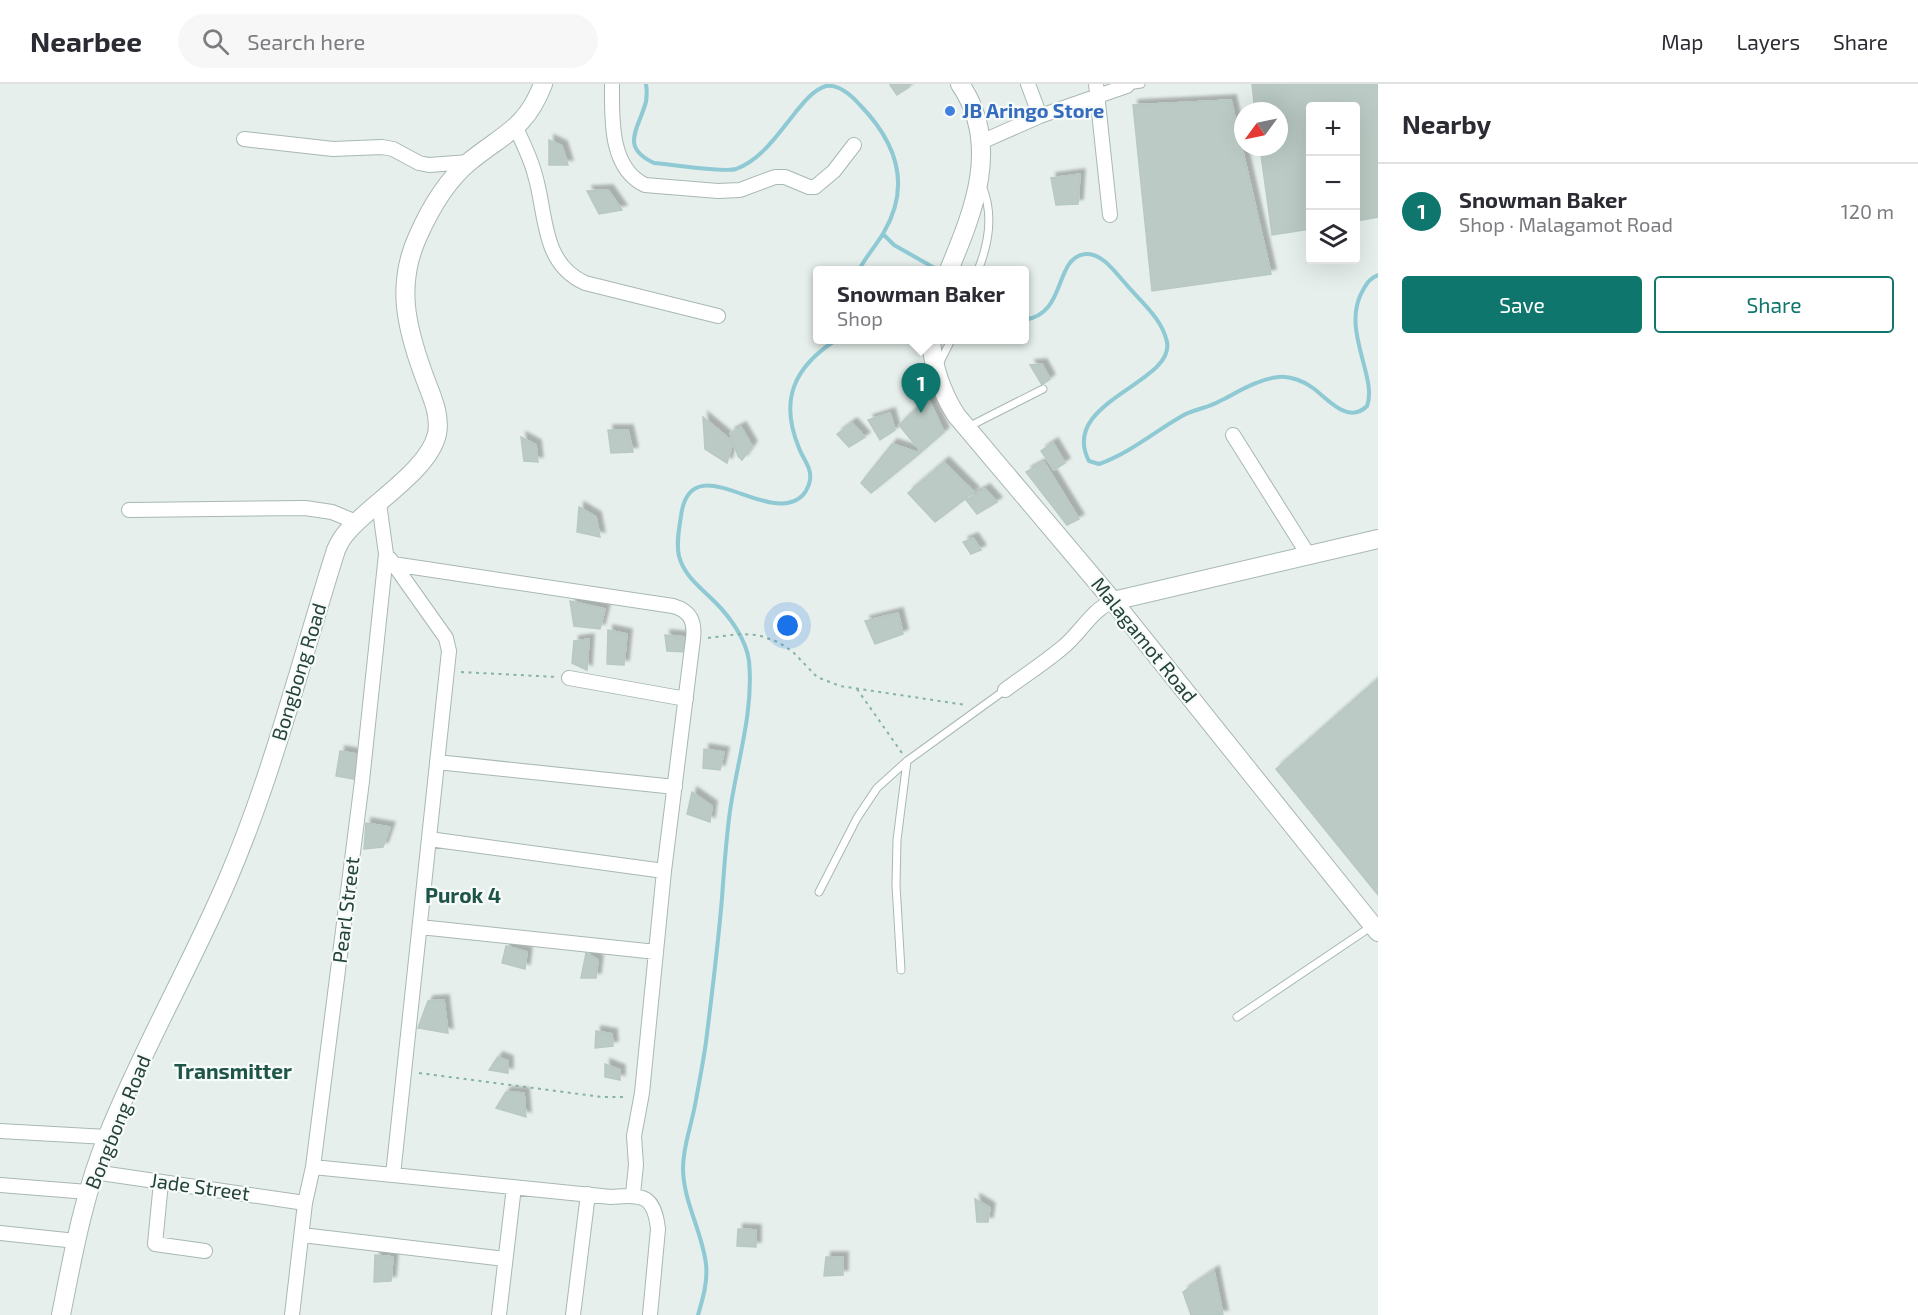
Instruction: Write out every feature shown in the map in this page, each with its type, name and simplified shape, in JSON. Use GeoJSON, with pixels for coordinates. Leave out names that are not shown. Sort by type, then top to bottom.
{"type":"FeatureCollection","features":[{"type":"Feature","properties":{"kind":"street","name":"Bongbong Road"},"geometry":{"type":"LineString","coordinates":[[61,1315],[76,1241],[94,1172],[128,1088],[227,881],[279,739],[336,550],[346,532],[413,470],[428,453],[437,436],[438,421],[434,403],[422,372],[408,320],[404,294],[411,254],[430,211],[443,192],[469,162],[516,128],[528,114],[543,84]]}},
{"type":"Feature","properties":{"kind":"street"},"geometry":{"type":"LineString","coordinates":[[612,84],[614,132],[618,153],[627,171],[636,181],[645,185],[718,191],[740,190],[775,177],[785,177],[809,187],[815,187],[834,171],[854,145]]}},
{"type":"Feature","properties":{"kind":"street"},"geometry":{"type":"LineString","coordinates":[[951,266],[975,199],[981,142],[975,110],[960,84]]}},
{"type":"Feature","properties":{"kind":"street"},"geometry":{"type":"LineString","coordinates":[[1028,84],[1040,116]]}},
{"type":"Feature","properties":{"kind":"street"},"geometry":{"type":"LineString","coordinates":[[981,142],[1097,89],[1134,85]]}},
{"type":"Feature","properties":{"kind":"street"},"geometry":{"type":"LineString","coordinates":[[1097,89],[1110,215]]}},
{"type":"Feature","properties":{"kind":"street"},"geometry":{"type":"LineString","coordinates":[[516,128],[536,176],[551,248],[561,267],[573,278],[585,283],[718,316]]}},
{"type":"Feature","properties":{"kind":"street"},"geometry":{"type":"LineString","coordinates":[[244,139],[333,149],[382,147],[393,149],[419,163],[429,165],[469,162]]}},
{"type":"Feature","properties":{"kind":"street","name":"Malagamot Road"},"geometry":{"type":"LineString","coordinates":[[932,344],[935,370],[946,400],[966,429],[1113,601],[1375,929]]}},
{"type":"Feature","properties":{"kind":"street"},"geometry":{"type":"LineString","coordinates":[[1233,435],[1309,556]]}},
{"type":"Feature","properties":{"kind":"street","name":"Pearl Street"},"geometry":{"type":"LineString","coordinates":[[292,1315],[390,559],[379,503]]}},
{"type":"Feature","properties":{"kind":"street"},"geometry":{"type":"LineString","coordinates":[[129,510],[305,508],[332,512],[356,522]]}},
{"type":"Feature","properties":{"kind":"street"},"geometry":{"type":"LineString","coordinates":[[1005,690],[1062,649],[1094,613],[1113,601],[1378,539]]}},
{"type":"Feature","properties":{"kind":"street"},"geometry":{"type":"LineString","coordinates":[[390,559],[673,606],[686,611],[691,617],[693,639],[664,871],[642,1093],[634,1136],[636,1166],[633,1194]]}},
{"type":"Feature","properties":{"kind":"street"},"geometry":{"type":"LineString","coordinates":[[390,559],[446,638],[449,651],[393,1175]]}},
{"type":"Feature","properties":{"kind":"street"},"geometry":{"type":"LineString","coordinates":[[569,678],[686,699]]}},
{"type":"Feature","properties":{"kind":"street"},"geometry":{"type":"LineString","coordinates":[[437,762],[675,787]]}},
{"type":"Feature","properties":{"kind":"street"},"geometry":{"type":"LineString","coordinates":[[429,839],[664,871]]}},
{"type":"Feature","properties":{"kind":"street"},"geometry":{"type":"LineString","coordinates":[[420,927],[656,952]]}},
{"type":"Feature","properties":{"kind":"street"},"geometry":{"type":"LineString","coordinates":[[0,1131],[107,1137]]}},
{"type":"Feature","properties":{"kind":"street"},"geometry":{"type":"LineString","coordinates":[[313,1167],[611,1197],[633,1194],[649,1203],[656,1216],[657,1250],[650,1315]]}},
{"type":"Feature","properties":{"kind":"street","name":"Jade Street"},"geometry":{"type":"LineString","coordinates":[[94,1172],[305,1203]]}},
{"type":"Feature","properties":{"kind":"street"},"geometry":{"type":"LineString","coordinates":[[161,1182],[155,1244],[205,1251]]}},
{"type":"Feature","properties":{"kind":"street"},"geometry":{"type":"LineString","coordinates":[[0,1185],[88,1192]]}},
{"type":"Feature","properties":{"kind":"street"},"geometry":{"type":"LineString","coordinates":[[499,1315],[514,1187]]}},
{"type":"Feature","properties":{"kind":"street"},"geometry":{"type":"LineString","coordinates":[[573,1315],[588,1194]]}},
{"type":"Feature","properties":{"kind":"street"},"geometry":{"type":"LineString","coordinates":[[0,1233],[76,1241]]}},
{"type":"Feature","properties":{"kind":"street"},"geometry":{"type":"LineString","coordinates":[[302,1235],[505,1259]]}},
{"type":"Feature","properties":{"kind":"lane"},"geometry":{"type":"LineString","coordinates":[[979,177],[989,209],[989,228],[980,266]]}},
{"type":"Feature","properties":{"kind":"lane"},"geometry":{"type":"LineString","coordinates":[[935,370],[948,344]]}},
{"type":"Feature","properties":{"kind":"lane"},"geometry":{"type":"LineString","coordinates":[[966,429],[1042,389]]}},
{"type":"Feature","properties":{"kind":"lane"},"geometry":{"type":"LineString","coordinates":[[819,892],[867,802],[877,788],[907,761],[1005,690]]}},
{"type":"Feature","properties":{"kind":"lane"},"geometry":{"type":"LineString","coordinates":[[901,969],[896,885],[897,840],[907,761]]}},
{"type":"Feature","properties":{"kind":"lane"},"geometry":{"type":"LineString","coordinates":[[1237,1017],[1375,929]]}},
{"type":"Feature","properties":{"kind":"path"},"geometry":{"type":"LineString","coordinates":[[693,639],[739,634],[758,635],[778,642],[793,652],[817,676],[827,682],[857,689],[980,707]]}},
{"type":"Feature","properties":{"kind":"path"},"geometry":{"type":"LineString","coordinates":[[447,671],[569,678]]}},
{"type":"Feature","properties":{"kind":"path"},"geometry":{"type":"LineString","coordinates":[[857,689],[907,761]]}},
{"type":"Feature","properties":{"kind":"path"},"geometry":{"type":"LineString","coordinates":[[404,1071],[602,1097],[630,1097],[642,1093]]}},
{"type":"Feature","properties":{"kind":"building"},"geometry":{"type":"Polygon","coordinates":[[[891,84],[909,84],[909,87],[897,95],[891,84]]]}},
{"type":"Feature","properties":{"kind":"building"},"geometry":{"type":"Polygon","coordinates":[[[1252,84],[1378,84],[1378,217],[1360,220],[1360,102],[1306,102],[1306,230],[1272,235],[1261,156],[1288,156],[1288,102],[1254,102],[1252,84]]]}},
{"type":"Feature","properties":{"kind":"building"},"geometry":{"type":"Polygon","coordinates":[[[1231,100],[1234,113],[1234,156],[1244,156],[1271,274],[1152,291],[1133,105],[1231,100]]]}},
{"type":"Feature","properties":{"kind":"building"},"geometry":{"type":"Polygon","coordinates":[[[549,140],[562,146],[568,165],[549,165],[549,140]]]}},
{"type":"Feature","properties":{"kind":"building"},"geometry":{"type":"Polygon","coordinates":[[[1080,174],[1078,204],[1056,205],[1051,178],[1080,174]]]}},
{"type":"Feature","properties":{"kind":"building"},"geometry":{"type":"Polygon","coordinates":[[[608,190],[622,210],[599,214],[587,191],[608,190]]]}},
{"type":"Feature","properties":{"kind":"building"},"geometry":{"type":"Polygon","coordinates":[[[1042,364],[1050,379],[1042,385],[1030,365],[1042,364]]]}},
{"type":"Feature","properties":{"kind":"building"},"geometry":{"type":"Polygon","coordinates":[[[928,398],[944,432],[921,452],[899,425],[928,398]]]}},
{"type":"Feature","properties":{"kind":"building"},"geometry":{"type":"Polygon","coordinates":[[[890,413],[895,430],[880,440],[868,420],[890,413]]]}},
{"type":"Feature","properties":{"kind":"building"},"geometry":{"type":"Polygon","coordinates":[[[703,417],[733,442],[727,463],[705,449],[703,417]]]}},
{"type":"Feature","properties":{"kind":"building"},"geometry":{"type":"Polygon","coordinates":[[[852,423],[865,437],[849,447],[837,434],[852,423]]]}},
{"type":"Feature","properties":{"kind":"building"},"geometry":{"type":"Polygon","coordinates":[[[741,427],[752,446],[742,460],[738,456],[730,433],[741,427]]]}},
{"type":"Feature","properties":{"kind":"building"},"geometry":{"type":"Polygon","coordinates":[[[608,430],[628,430],[633,452],[611,453],[608,430]]]}},
{"type":"Feature","properties":{"kind":"building"},"geometry":{"type":"Polygon","coordinates":[[[521,437],[536,445],[538,462],[524,461],[521,437]]]}},
{"type":"Feature","properties":{"kind":"building"},"geometry":{"type":"Polygon","coordinates":[[[1053,443],[1065,463],[1054,470],[1041,451],[1053,443]]]}},
{"type":"Feature","properties":{"kind":"building"},"geometry":{"type":"Polygon","coordinates":[[[892,444],[920,453],[871,493],[861,483],[892,444]]]}},
{"type":"Feature","properties":{"kind":"building"},"geometry":{"type":"Polygon","coordinates":[[[944,462],[974,492],[935,522],[908,493],[944,462]]]}},
{"type":"Feature","properties":{"kind":"building"},"geometry":{"type":"Polygon","coordinates":[[[1044,462],[1079,519],[1067,525],[1026,472],[1044,462]]]}},
{"type":"Feature","properties":{"kind":"building"},"geometry":{"type":"Polygon","coordinates":[[[985,489],[997,502],[977,514],[966,500],[985,489]]]}},
{"type":"Feature","properties":{"kind":"building"},"geometry":{"type":"Polygon","coordinates":[[[579,507],[596,517],[600,537],[577,532],[579,507]]]}},
{"type":"Feature","properties":{"kind":"building"},"geometry":{"type":"Polygon","coordinates":[[[973,538],[981,550],[971,554],[963,542],[973,538]]]}},
{"type":"Feature","properties":{"kind":"building"},"geometry":{"type":"Polygon","coordinates":[[[570,601],[605,609],[600,629],[574,626],[570,601]]]}},
{"type":"Feature","properties":{"kind":"building"},"geometry":{"type":"Polygon","coordinates":[[[898,613],[903,634],[875,644],[865,621],[898,613]]]}},
{"type":"Feature","properties":{"kind":"building"},"geometry":{"type":"Polygon","coordinates":[[[608,630],[627,634],[624,665],[607,664],[608,630]]]}},
{"type":"Feature","properties":{"kind":"building"},"geometry":{"type":"Polygon","coordinates":[[[665,635],[686,637],[688,652],[667,651],[665,635]]]}},
{"type":"Feature","properties":{"kind":"building"},"geometry":{"type":"Polygon","coordinates":[[[589,639],[587,670],[572,663],[574,641],[589,639]]]}},
{"type":"Feature","properties":{"kind":"building"},"geometry":{"type":"Polygon","coordinates":[[[1378,679],[1378,895],[1276,769],[1378,679]]]}},
{"type":"Feature","properties":{"kind":"building"},"geometry":{"type":"Polygon","coordinates":[[[704,749],[724,752],[720,770],[703,768],[704,749]]]}},
{"type":"Feature","properties":{"kind":"building"},"geometry":{"type":"Polygon","coordinates":[[[340,751],[362,755],[358,780],[336,776],[340,751]]]}},
{"type":"Feature","properties":{"kind":"building"},"geometry":{"type":"Polygon","coordinates":[[[692,792],[712,806],[710,822],[687,814],[692,792]]]}},
{"type":"Feature","properties":{"kind":"building"},"geometry":{"type":"Polygon","coordinates":[[[366,823],[390,827],[383,847],[364,849],[366,823]]]}},
{"type":"Feature","properties":{"kind":"building"},"geometry":{"type":"Polygon","coordinates":[[[506,946],[527,952],[525,969],[502,963],[506,946]]]}},
{"type":"Feature","properties":{"kind":"building"},"geometry":{"type":"Polygon","coordinates":[[[586,953],[598,960],[596,978],[581,978],[586,953]]]}},
{"type":"Feature","properties":{"kind":"building"},"geometry":{"type":"Polygon","coordinates":[[[444,1000],[448,1033],[418,1028],[428,1001],[444,1000]]]}},
{"type":"Feature","properties":{"kind":"building"},"geometry":{"type":"Polygon","coordinates":[[[596,1031],[612,1034],[613,1046],[595,1048],[596,1031]]]}},
{"type":"Feature","properties":{"kind":"building"},"geometry":{"type":"Polygon","coordinates":[[[498,1057],[508,1061],[508,1073],[489,1070],[498,1057]]]}},
{"type":"Feature","properties":{"kind":"building"},"geometry":{"type":"Polygon","coordinates":[[[605,1064],[620,1070],[620,1080],[605,1077],[605,1064]]]}},
{"type":"Feature","properties":{"kind":"building"},"geometry":{"type":"Polygon","coordinates":[[[506,1092],[524,1093],[526,1117],[496,1108],[506,1092]]]}},
{"type":"Feature","properties":{"kind":"building"},"geometry":{"type":"Polygon","coordinates":[[[975,1199],[990,1208],[988,1222],[977,1222],[975,1199]]]}},
{"type":"Feature","properties":{"kind":"building"},"geometry":{"type":"Polygon","coordinates":[[[738,1229],[756,1230],[756,1247],[737,1246],[738,1229]]]}},
{"type":"Feature","properties":{"kind":"building"},"geometry":{"type":"Polygon","coordinates":[[[375,1255],[393,1257],[391,1281],[374,1282],[375,1255]]]}},
{"type":"Feature","properties":{"kind":"building"},"geometry":{"type":"Polygon","coordinates":[[[826,1257],[843,1257],[843,1275],[824,1276],[826,1257]]]}},
{"type":"Feature","properties":{"kind":"building"},"geometry":{"type":"Polygon","coordinates":[[[1214,1271],[1223,1315],[1191,1315],[1183,1292],[1214,1271]]]}},
{"type":"Feature","properties":{"kind":"waterway"},"geometry":{"type":"LineString","coordinates":[[646,84],[646,102],[634,139],[638,151],[654,163],[720,170],[736,169],[754,159],[769,145],[805,101],[821,88],[831,86],[845,91],[873,119],[883,134],[896,164],[898,180],[897,197],[892,214],[884,232],[861,266]]}},
{"type":"Feature","properties":{"kind":"waterway"},"geometry":{"type":"LineString","coordinates":[[883,234],[894,245],[931,266]]}},
{"type":"Feature","properties":{"kind":"waterway"},"geometry":{"type":"LineString","coordinates":[[1029,319],[1038,316],[1048,308],[1069,265],[1076,257],[1086,254],[1097,257],[1108,264],[1150,310],[1164,333],[1167,342],[1165,356],[1154,370],[1102,408],[1089,423],[1084,441],[1089,461],[1099,464],[1132,448],[1187,414],[1271,378],[1283,377],[1297,380],[1309,385],[1346,412],[1360,411],[1367,406],[1369,394],[1357,336],[1355,321],[1357,305],[1367,283],[1378,275]]}},
{"type":"Feature","properties":{"kind":"waterway"},"geometry":{"type":"LineString","coordinates":[[698,1315],[706,1283],[706,1264],[686,1192],[683,1160],[706,1042],[729,822],[747,718],[750,680],[745,645],[732,621],[689,576],[681,563],[678,547],[679,526],[687,496],[698,487],[713,486],[766,502],[783,503],[798,499],[804,494],[809,483],[810,471],[793,431],[790,415],[791,400],[794,386],[801,373],[830,344]]}},
{"type":"Feature","properties":{"kind":"place","name":"JB Aringo Store"},"geometry":{"type":"Point","coordinates":[950,111]}},
{"type":"Feature","properties":{"kind":"place","name":"Snowman Baker"},"geometry":{"type":"Point","coordinates":[921,413]}},
{"type":"Feature","properties":{"kind":"district","name":"Purok 4"},"geometry":{"type":"Point","coordinates":[463,896]}},
{"type":"Feature","properties":{"kind":"district","name":"Transmitter"},"geometry":{"type":"Point","coordinates":[233,1072]}}]}
